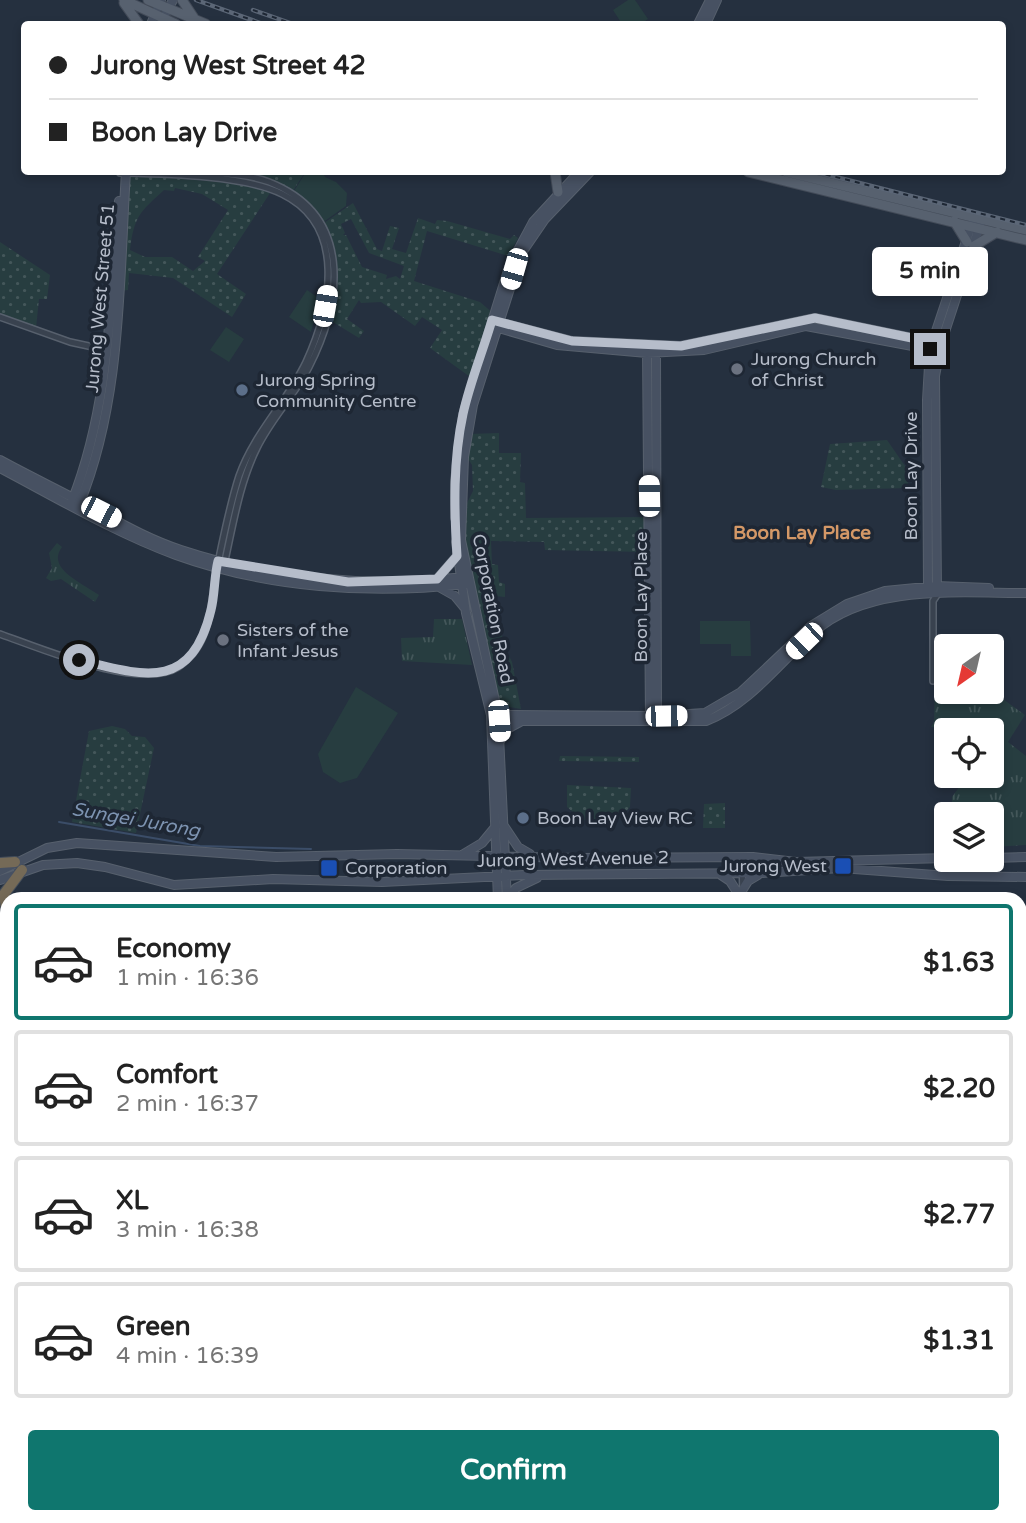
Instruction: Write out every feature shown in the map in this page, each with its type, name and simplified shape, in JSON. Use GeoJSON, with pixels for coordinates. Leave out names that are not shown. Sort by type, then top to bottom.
{"type":"FeatureCollection","features":[{"type":"Feature","properties":{"kind":"highway"},"geometry":{"type":"LineString","coordinates":[[0,863],[18,866],[5,892]]}},
{"type":"Feature","properties":{"kind":"main road"},"geometry":{"type":"LineString","coordinates":[[122,0],[157,21],[165,4]]}},
{"type":"Feature","properties":{"kind":"main road"},"geometry":{"type":"LineString","coordinates":[[122,0],[138,21]]}},
{"type":"Feature","properties":{"kind":"main road"},"geometry":{"type":"LineString","coordinates":[[148,0],[165,4],[198,21]]}},
{"type":"Feature","properties":{"kind":"main road"},"geometry":{"type":"LineString","coordinates":[[182,0],[200,21]]}},
{"type":"Feature","properties":{"kind":"main road"},"geometry":{"type":"LineString","coordinates":[[700,21],[710,0]]}},
{"type":"Feature","properties":{"kind":"main road"},"geometry":{"type":"LineString","coordinates":[[707,21],[717,0]]}},
{"type":"Feature","properties":{"kind":"main road","name":"Jurong West Street 51"},"geometry":{"type":"LineString","coordinates":[[76,503],[105,415],[123,175]]}},
{"type":"Feature","properties":{"kind":"main road"},"geometry":{"type":"LineString","coordinates":[[555,175],[558,192]]}},
{"type":"Feature","properties":{"kind":"main road","name":"Corporation Road"},"geometry":{"type":"LineString","coordinates":[[502,877],[495,718],[466,613],[460,509],[465,449],[473,405],[495,324],[523,237],[558,192],[576,175]]}},
{"type":"Feature","properties":{"kind":"main road","name":"Corporation Road"},"geometry":{"type":"LineString","coordinates":[[513,263],[544,219],[587,175]]}},
{"type":"Feature","properties":{"kind":"main road"},"geometry":{"type":"LineString","coordinates":[[761,175],[954,221],[976,222],[997,232],[1026,240]]}},
{"type":"Feature","properties":{"kind":"main road"},"geometry":{"type":"LineString","coordinates":[[797,175],[976,222],[1026,230]]}},
{"type":"Feature","properties":{"kind":"main road"},"geometry":{"type":"LineString","coordinates":[[954,221],[971,244],[997,232]]}},
{"type":"Feature","properties":{"kind":"main road","name":"Boon Lay Drive"},"geometry":{"type":"LineString","coordinates":[[932,593],[936,346],[976,222]]}},
{"type":"Feature","properties":{"kind":"main road"},"geometry":{"type":"LineString","coordinates":[[495,324],[557,345],[691,352],[759,332],[815,326],[902,338],[936,346]]}},
{"type":"Feature","properties":{"kind":"main road","name":"Corporation Road"},"geometry":{"type":"LineString","coordinates":[[495,324],[463,415],[458,445],[455,501],[457,556],[500,741],[499,825]]}},
{"type":"Feature","properties":{"kind":"main road","name":"Boon Lay Place"},"geometry":{"type":"LineString","coordinates":[[651,349],[653,719]]}},
{"type":"Feature","properties":{"kind":"main road"},"geometry":{"type":"LineString","coordinates":[[0,460],[164,550],[221,565],[348,582],[464,581]]}},
{"type":"Feature","properties":{"kind":"main road"},"geometry":{"type":"LineString","coordinates":[[0,468],[76,503]]}},
{"type":"Feature","properties":{"kind":"main road"},"geometry":{"type":"LineString","coordinates":[[437,583],[457,556]]}},
{"type":"Feature","properties":{"kind":"main road"},"geometry":{"type":"LineString","coordinates":[[437,583],[456,596],[466,613]]}},
{"type":"Feature","properties":{"kind":"main road"},"geometry":{"type":"LineString","coordinates":[[495,718],[521,722],[653,719],[705,713],[727,703],[811,626],[838,608],[885,591],[1026,591]]}},
{"type":"Feature","properties":{"kind":"main road"},"geometry":{"type":"LineString","coordinates":[[495,718],[653,719]]}},
{"type":"Feature","properties":{"kind":"main road"},"geometry":{"type":"LineString","coordinates":[[500,741],[513,724],[521,722]]}},
{"type":"Feature","properties":{"kind":"main road"},"geometry":{"type":"LineString","coordinates":[[461,856],[482,844],[499,825],[518,847],[541,857]]}},
{"type":"Feature","properties":{"kind":"main road","name":"Jurong West Avenue 2"},"geometry":{"type":"LineString","coordinates":[[0,880],[47,848],[77,843],[244,856],[740,857],[796,862],[934,858]]}},
{"type":"Feature","properties":{"kind":"main road"},"geometry":{"type":"LineString","coordinates":[[1004,858],[1026,858]]}},
{"type":"Feature","properties":{"kind":"main road","name":"Jurong West Avenue 2"},"geometry":{"type":"LineString","coordinates":[[0,871],[18,866],[76,863],[106,867],[174,885],[273,879],[382,882],[478,877],[761,873],[841,868],[948,876],[1026,877]]}},
{"type":"Feature","properties":{"kind":"main road"},"geometry":{"type":"LineString","coordinates":[[743,892],[750,879],[761,873]]}},
{"type":"Feature","properties":{"kind":"main road"},"geometry":{"type":"LineString","coordinates":[[718,874],[730,881],[738,892]]}},
{"type":"Feature","properties":{"kind":"main road"},"geometry":{"type":"LineString","coordinates":[[514,892],[523,883],[543,876]]}},
{"type":"Feature","properties":{"kind":"main road"},"geometry":{"type":"LineString","coordinates":[[478,877],[491,885],[494,892]]}},
{"type":"Feature","properties":{"kind":"main road"},"geometry":{"type":"LineString","coordinates":[[502,877],[505,892]]}},
{"type":"Feature","properties":{"kind":"main road"},"geometry":{"type":"LineString","coordinates":[[499,892],[502,877]]}},
{"type":"Feature","properties":{"kind":"street"},"geometry":{"type":"LineString","coordinates":[[162,175],[239,181],[282,194],[306,212],[317,226],[329,259],[328,288],[318,331],[305,363],[252,445],[233,496],[221,565]]}},
{"type":"Feature","properties":{"kind":"street"},"geometry":{"type":"LineString","coordinates":[[0,634],[63,656],[131,673],[169,672],[200,646],[208,625],[217,577],[239,498],[253,456],[309,366],[327,321],[336,279],[330,240],[312,211],[292,194],[265,181],[211,175]]}},
{"type":"Feature","properties":{"kind":"street"},"geometry":{"type":"LineString","coordinates":[[0,317],[62,340],[111,350]]}},
{"type":"Feature","properties":{"kind":"street","name":"Boon Lay Drive"},"geometry":{"type":"LineString","coordinates":[[932,593],[933,681]]}},
{"type":"Feature","properties":{"kind":"street"},"geometry":{"type":"LineString","coordinates":[[740,857],[741,892]]}},
{"type":"Feature","properties":{"kind":"green space"},"geometry":{"type":"Polygon","coordinates":[[[628,0],[635,0],[648,19],[620,21],[613,10],[628,0]]]}},
{"type":"Feature","properties":{"kind":"green space"},"geometry":{"type":"Polygon","coordinates":[[[127,175],[237,183],[272,190],[217,274],[246,294],[232,317],[173,278],[129,273],[128,290],[119,291],[127,175]],[[175,188],[174,191],[164,190],[136,222],[130,250],[145,257],[172,257],[193,271],[205,261],[198,257],[228,210],[202,194],[175,188]]]}},
{"type":"Feature","properties":{"kind":"green space"},"geometry":{"type":"Polygon","coordinates":[[[238,175],[303,175],[291,194],[267,181],[238,175]]]}},
{"type":"Feature","properties":{"kind":"green space"},"geometry":{"type":"Polygon","coordinates":[[[304,175],[324,175],[347,193],[346,206],[322,223],[292,194],[304,175]]]}},
{"type":"Feature","properties":{"kind":"green space"},"geometry":{"type":"Polygon","coordinates":[[[353,203],[377,249],[382,251],[390,226],[399,228],[392,249],[406,253],[418,218],[435,224],[437,220],[447,221],[510,239],[514,235],[518,238],[509,255],[505,255],[427,231],[414,281],[480,302],[494,314],[473,379],[430,348],[442,330],[422,317],[415,326],[381,302],[361,303],[359,300],[347,319],[364,331],[359,338],[328,319],[334,271],[331,249],[321,225],[353,203]],[[351,219],[341,224],[345,233],[343,235],[346,235],[362,267],[387,275],[386,279],[396,276],[400,279],[404,266],[369,253],[351,219]]]}},
{"type":"Feature","properties":{"kind":"green space"},"geometry":{"type":"Polygon","coordinates":[[[0,242],[50,275],[47,299],[39,299],[36,328],[0,315],[0,242]]]}},
{"type":"Feature","properties":{"kind":"green space"},"geometry":{"type":"Polygon","coordinates":[[[307,290],[320,299],[311,332],[289,317],[307,290]]]}},
{"type":"Feature","properties":{"kind":"green space"},"geometry":{"type":"Polygon","coordinates":[[[226,327],[244,339],[229,362],[210,350],[226,327]]]}},
{"type":"Feature","properties":{"kind":"green space"},"geometry":{"type":"Polygon","coordinates":[[[499,433],[499,453],[521,453],[520,482],[525,483],[526,518],[647,517],[646,552],[545,550],[544,542],[491,541],[492,564],[498,565],[499,582],[505,584],[505,597],[495,596],[492,604],[499,610],[503,644],[512,662],[521,709],[498,705],[468,568],[463,511],[473,491],[472,465],[467,457],[469,434],[499,433]]]}},
{"type":"Feature","properties":{"kind":"green space"},"geometry":{"type":"Polygon","coordinates":[[[887,440],[905,466],[909,488],[836,490],[821,487],[830,444],[887,440]]]}},
{"type":"Feature","properties":{"kind":"green space"},"geometry":{"type":"Polygon","coordinates":[[[57,543],[62,547],[58,562],[67,574],[99,595],[95,602],[61,579],[51,581],[46,578],[52,568],[49,553],[57,543]]]}},
{"type":"Feature","properties":{"kind":"green space"},"geometry":{"type":"Polygon","coordinates":[[[434,619],[462,619],[472,665],[402,661],[401,638],[433,637],[434,619]]]}},
{"type":"Feature","properties":{"kind":"green space"},"geometry":{"type":"Polygon","coordinates":[[[700,621],[750,621],[751,656],[731,656],[731,644],[700,644],[700,621]]]}},
{"type":"Feature","properties":{"kind":"green space"},"geometry":{"type":"Polygon","coordinates":[[[356,687],[398,713],[357,778],[340,783],[323,772],[318,754],[356,687]]]}},
{"type":"Feature","properties":{"kind":"green space"},"geometry":{"type":"Polygon","coordinates":[[[1004,700],[1025,715],[1008,742],[1026,756],[1026,845],[1004,846],[1004,802],[952,802],[952,797],[959,788],[1004,788],[1004,718],[934,718],[934,704],[1004,704],[1004,700]]]}},
{"type":"Feature","properties":{"kind":"green space"},"geometry":{"type":"Polygon","coordinates":[[[112,726],[125,729],[132,736],[145,737],[154,748],[136,833],[72,822],[89,731],[112,726]]]}},
{"type":"Feature","properties":{"kind":"green space"},"geometry":{"type":"Polygon","coordinates":[[[560,756],[639,757],[639,762],[559,761],[560,756]]]}},
{"type":"Feature","properties":{"kind":"green space"},"geometry":{"type":"Polygon","coordinates":[[[567,785],[631,788],[630,807],[617,821],[582,820],[567,807],[567,785]]]}},
{"type":"Feature","properties":{"kind":"green space"},"geometry":{"type":"Polygon","coordinates":[[[725,803],[725,828],[703,828],[704,804],[725,803]]]}},
{"type":"Feature","properties":{"kind":"waterway","name":"Sungei Jurong"},"geometry":{"type":"LineString","coordinates":[[59,822],[200,846],[311,849]]}},
{"type":"Feature","properties":{"kind":"railway"},"geometry":{"type":"LineString","coordinates":[[196,0],[255,21]]}},
{"type":"Feature","properties":{"kind":"railway"},"geometry":{"type":"LineString","coordinates":[[253,10],[284,21]]}},
{"type":"Feature","properties":{"kind":"railway"},"geometry":{"type":"LineString","coordinates":[[828,175],[1026,225]]}},
{"type":"Feature","properties":{"kind":"place","name":"Jurong Church of Christ"},"geometry":{"type":"Point","coordinates":[737,369]}},
{"type":"Feature","properties":{"kind":"place","name":"Jurong Spring Community Centre"},"geometry":{"type":"Point","coordinates":[242,390]}},
{"type":"Feature","properties":{"kind":"place","name":"Sisters of the Infant Jesus"},"geometry":{"type":"Point","coordinates":[223,640]}},
{"type":"Feature","properties":{"kind":"place","name":"Boon Lay View RC"},"geometry":{"type":"Point","coordinates":[523,818]}},
{"type":"Feature","properties":{"kind":"place","name":"Jurong West"},"geometry":{"type":"Point","coordinates":[843,866]}},
{"type":"Feature","properties":{"kind":"place","name":"Corporation"},"geometry":{"type":"Point","coordinates":[329,868]}},
{"type":"Feature","properties":{"kind":"district","name":"Boon Lay Place"},"geometry":{"type":"Point","coordinates":[802,532]}},
{"type":"Feature","properties":{"kind":"route"},"geometry":{"type":"LineString","coordinates":[[79,660],[141,674],[169,672],[178,667],[200,646],[208,625],[218,561],[307,578],[348,582],[374,584],[437,579],[452,566],[457,556],[455,481],[458,445],[470,388],[492,320],[555,339],[602,344],[681,346],[815,318],[941,344],[939,351],[930,349]]}}]}
